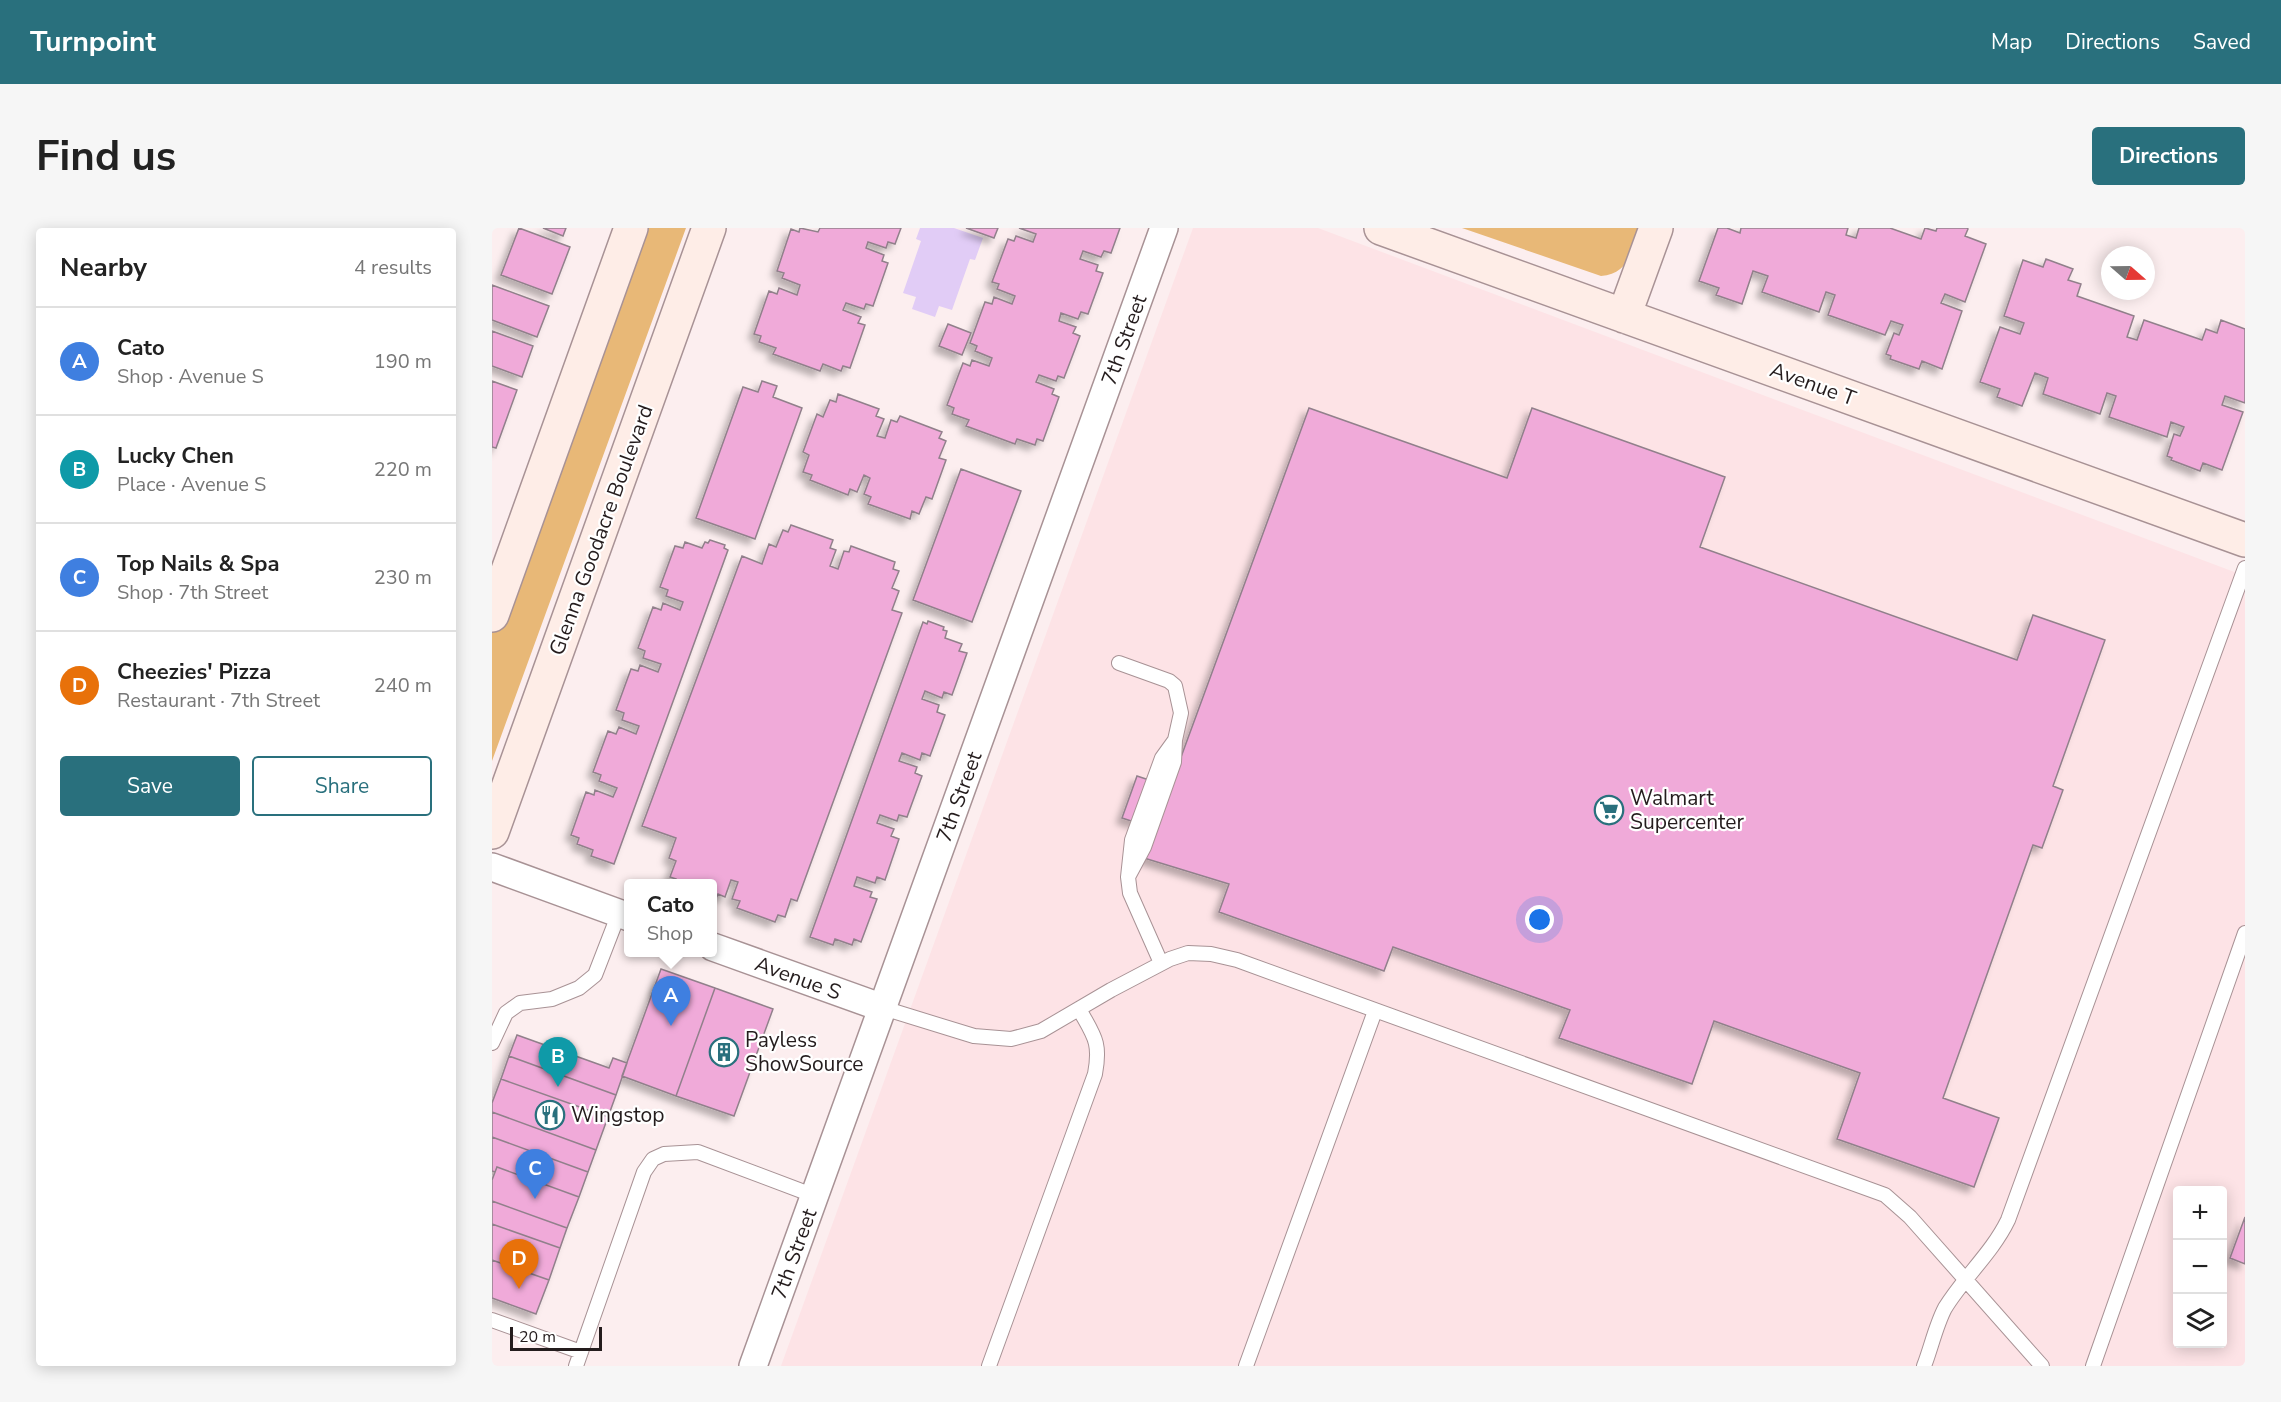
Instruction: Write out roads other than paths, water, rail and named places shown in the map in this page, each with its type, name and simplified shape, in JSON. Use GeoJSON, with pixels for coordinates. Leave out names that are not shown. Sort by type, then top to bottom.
{"type":"FeatureCollection","features":[{"type":"Feature","properties":{"kind":"street"},"geometry":{"type":"LineString","coordinates":[[492,615],[631,228]]}},
{"type":"Feature","properties":{"kind":"street","name":"Glenna Goodacre Boulevard"},"geometry":{"type":"LineString","coordinates":[[492,832],[709,228]]}},
{"type":"Feature","properties":{"kind":"street","name":"7th Street"},"geometry":{"type":"LineString","coordinates":[[753,1366],[1164,228]]}},
{"type":"Feature","properties":{"kind":"street","name":"Avenue T"},"geometry":{"type":"LineString","coordinates":[[1381,228],[2245,540]]}},
{"type":"Feature","properties":{"kind":"street"},"geometry":{"type":"LineString","coordinates":[[1624,316],[1656,228]]}},
{"type":"Feature","properties":{"kind":"street"},"geometry":{"type":"LineString","coordinates":[[492,867],[624,915]]}},
{"type":"Feature","properties":{"kind":"street","name":"Avenue S"},"geometry":{"type":"LineString","coordinates":[[717,948],[883,1008]]}},
{"type":"Feature","properties":{"kind":"lane"},"geometry":{"type":"LineString","coordinates":[[1924,1366],[1944,1310],[1990,1251],[2008,1220],[2245,568]]}},
{"type":"Feature","properties":{"kind":"lane"},"geometry":{"type":"LineString","coordinates":[[1119,663],[1169,681],[1175,686],[1180,700],[1181,713],[1175,740],[1162,758],[1132,840],[1128,877],[1130,893],[1161,963]]}},
{"type":"Feature","properties":{"kind":"lane"},"geometry":{"type":"LineString","coordinates":[[492,1043],[506,1013],[520,1003],[552,999],[579,988],[595,975],[624,915]]}},
{"type":"Feature","properties":{"kind":"lane"},"geometry":{"type":"LineString","coordinates":[[2093,1366],[2245,933]]}},
{"type":"Feature","properties":{"kind":"lane"},"geometry":{"type":"LineString","coordinates":[[883,1008],[974,1036],[993,1039],[1027,1037],[1161,963],[1188,953],[1211,954],[1237,960],[1885,1196],[1910,1217],[1966,1279],[2027,1360],[2042,1366]]}},
{"type":"Feature","properties":{"kind":"lane"},"geometry":{"type":"LineString","coordinates":[[989,1366],[1095,1074],[1098,1054],[1096,1039],[1079,1009]]}},
{"type":"Feature","properties":{"kind":"lane"},"geometry":{"type":"LineString","coordinates":[[1246,1366],[1375,1011]]}},
{"type":"Feature","properties":{"kind":"lane"},"geometry":{"type":"LineString","coordinates":[[576,1366],[644,1172],[653,1159],[664,1154],[698,1152],[815,1196]]}},
{"type":"Feature","properties":{"kind":"lane"},"geometry":{"type":"LineString","coordinates":[[492,1320],[580,1352]]}},
{"type":"Feature","properties":{"kind":"place","name":"Walmart Supercenter"},"geometry":{"type":"Point","coordinates":[1609,810]}},
{"type":"Feature","properties":{"kind":"place","name":"Cato"},"geometry":{"type":"Point","coordinates":[671,1026]}},
{"type":"Feature","properties":{"kind":"place","name":"Payless ShowSource"},"geometry":{"type":"Point","coordinates":[724,1052]}},
{"type":"Feature","properties":{"kind":"place","name":"Lucky Chen"},"geometry":{"type":"Point","coordinates":[558,1087]}},
{"type":"Feature","properties":{"kind":"place","name":"Wingstop"},"geometry":{"type":"Point","coordinates":[550,1115]}},
{"type":"Feature","properties":{"kind":"place","name":"Top Nails & Spa"},"geometry":{"type":"Point","coordinates":[535,1199]}},
{"type":"Feature","properties":{"kind":"place","name":"Cheezies' Pizza"},"geometry":{"type":"Point","coordinates":[519,1289]}}]}
